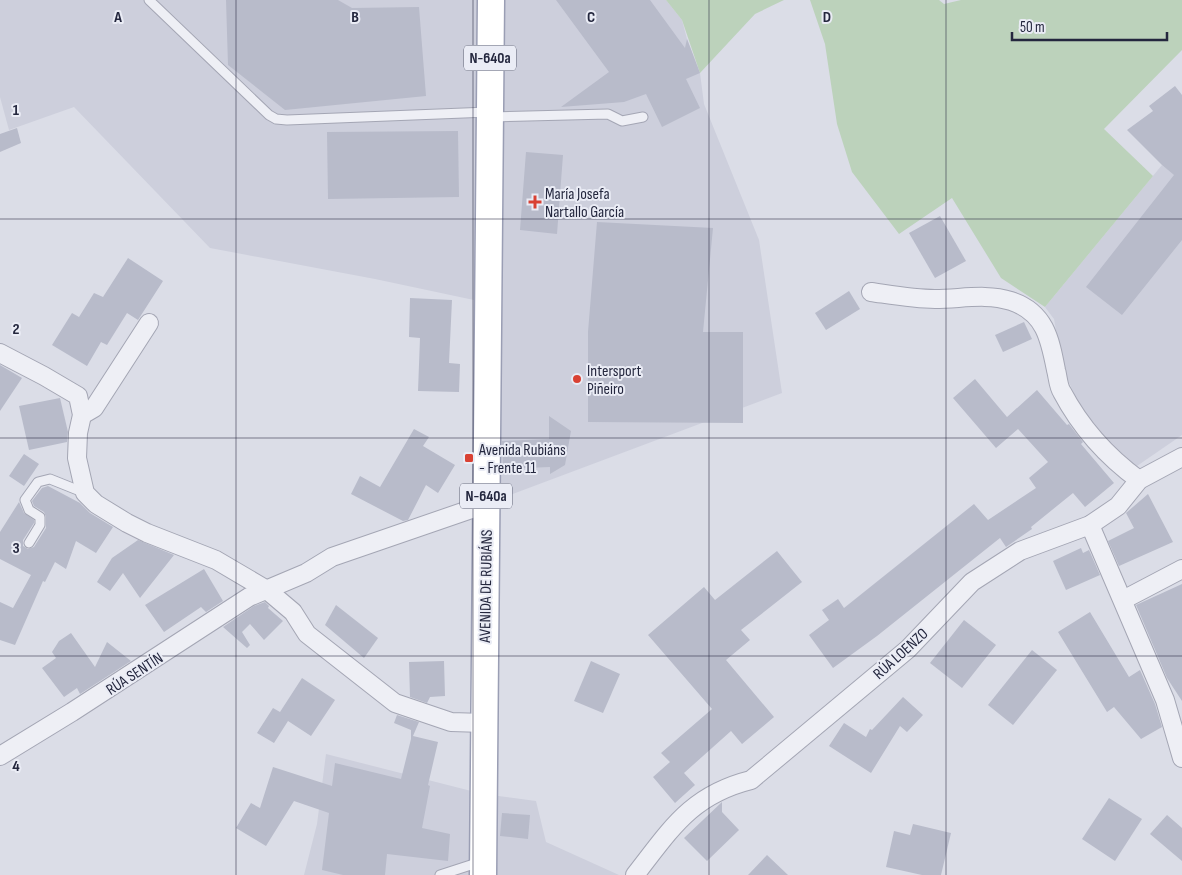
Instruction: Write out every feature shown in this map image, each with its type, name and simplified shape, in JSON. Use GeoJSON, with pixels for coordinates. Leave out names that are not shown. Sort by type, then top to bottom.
{"type":"FeatureCollection","features":[{"type":"Feature","properties":{"kind":"main road","name":"N-640a"},"geometry":{"type":"LineString","coordinates":[[489,115],[490,0]]}},
{"type":"Feature","properties":{"kind":"main road","name":"AVENIDA DE RUBIÁNS"},"geometry":{"type":"LineString","coordinates":[[483,868],[489,115]]}},
{"type":"Feature","properties":{"kind":"street"},"geometry":{"type":"LineString","coordinates":[[871,292],[936,299],[990,296],[1012,302],[1037,316],[1045,330],[1052,351],[1060,390],[1080,423],[1117,464],[1139,480]]}},
{"type":"Feature","properties":{"kind":"street"},"geometry":{"type":"LineString","coordinates":[[82,415],[94,408],[149,323]]}},
{"type":"Feature","properties":{"kind":"street"},"geometry":{"type":"LineString","coordinates":[[1,355],[44,376],[78,396],[82,415],[78,433],[77,458],[85,493],[96,504],[147,533],[216,560],[267,590],[293,612],[307,634],[396,703],[451,722],[484,723]]}},
{"type":"Feature","properties":{"kind":"street","name":"RÚA LOENZO"},"geometry":{"type":"LineString","coordinates":[[635,875],[678,820],[705,798],[730,785],[751,780],[908,649],[972,582],[1020,551],[1090,525],[1118,506],[1139,480],[1182,457]]}},
{"type":"Feature","properties":{"kind":"street","name":"RÚA SENTÍN"},"geometry":{"type":"LineString","coordinates":[[0,756],[72,712],[249,597],[306,572],[332,557],[486,504]]}},
{"type":"Feature","properties":{"kind":"street"},"geometry":{"type":"LineString","coordinates":[[1090,525],[1165,700],[1182,758]]}},
{"type":"Feature","properties":{"kind":"street"},"geometry":{"type":"LineString","coordinates":[[1123,600],[1182,569]]}},
{"type":"Feature","properties":{"kind":"lane"},"geometry":{"type":"LineString","coordinates":[[148,0],[269,115],[276,119],[608,114],[622,121],[643,117]]}},
{"type":"Feature","properties":{"kind":"lane"},"geometry":{"type":"LineString","coordinates":[[29,543],[40,525],[40,517],[29,510],[26,500],[38,482],[50,479],[85,493]]}},
{"type":"Feature","properties":{"kind":"lane"},"geometry":{"type":"LineString","coordinates":[[440,875],[483,868]]}},
{"type":"Feature","properties":{"kind":"shaded area"},"geometry":{"type":"Polygon","coordinates":[[[0,0],[666,0],[682,20],[700,73],[704,104],[759,240],[782,393],[486,504],[488,303],[375,279],[210,248],[74,107],[9,130],[0,97],[0,0]]]}},
{"type":"Feature","properties":{"kind":"shaded area"},"geometry":{"type":"Polygon","coordinates":[[[1162,165],[1182,181],[1182,435],[1134,468],[1106,442],[1077,400],[1063,369],[1054,319],[1045,307],[1162,165]]]}},
{"type":"Feature","properties":{"kind":"shaded area"},"geometry":{"type":"Polygon","coordinates":[[[326,754],[483,794],[536,801],[546,842],[619,875],[304,875],[317,824],[326,754]]]}},
{"type":"Feature","properties":{"kind":"green space"},"geometry":{"type":"Polygon","coordinates":[[[666,0],[784,0],[755,14],[700,73],[682,20],[666,0]]]}},
{"type":"Feature","properties":{"kind":"green space"},"geometry":{"type":"Polygon","coordinates":[[[810,0],[939,0],[944,4],[961,0],[1182,0],[1182,50],[1104,129],[1153,176],[1045,307],[1001,278],[952,198],[899,234],[852,172],[837,124],[825,44],[810,0]]]}},
{"type":"Feature","properties":{"kind":"building"},"geometry":{"type":"Polygon","coordinates":[[[226,0],[338,0],[352,8],[419,7],[426,96],[285,110],[228,65],[226,0]]]}},
{"type":"Feature","properties":{"kind":"building"},"geometry":{"type":"Polygon","coordinates":[[[556,0],[650,0],[685,48],[687,39],[700,73],[686,79],[700,108],[662,127],[646,94],[624,102],[561,107],[609,72],[556,0]]]}},
{"type":"Feature","properties":{"kind":"building"},"geometry":{"type":"Polygon","coordinates":[[[1175,86],[1182,95],[1182,240],[1122,315],[1086,287],[1174,175],[1127,130],[1153,111],[1149,106],[1175,86]]]}},
{"type":"Feature","properties":{"kind":"building"},"geometry":{"type":"Polygon","coordinates":[[[17,128],[21,143],[0,152],[0,134],[17,128]]]}},
{"type":"Feature","properties":{"kind":"building"},"geometry":{"type":"Polygon","coordinates":[[[458,131],[459,197],[328,199],[327,132],[458,131]]]}},
{"type":"Feature","properties":{"kind":"building"},"geometry":{"type":"Polygon","coordinates":[[[526,152],[563,155],[557,234],[520,230],[526,152]]]}},
{"type":"Feature","properties":{"kind":"building"},"geometry":{"type":"Polygon","coordinates":[[[940,216],[966,261],[935,278],[909,233],[940,216]]]}},
{"type":"Feature","properties":{"kind":"building"},"geometry":{"type":"Polygon","coordinates":[[[597,222],[713,228],[703,332],[743,332],[743,423],[588,422],[588,332],[597,222]]]}},
{"type":"Feature","properties":{"kind":"building"},"geometry":{"type":"Polygon","coordinates":[[[128,258],[163,281],[138,320],[127,313],[107,345],[101,342],[87,366],[52,345],[72,313],[79,317],[94,293],[103,297],[128,258]]]}},
{"type":"Feature","properties":{"kind":"building"},"geometry":{"type":"Polygon","coordinates":[[[849,291],[860,309],[826,330],[815,313],[849,291]]]}},
{"type":"Feature","properties":{"kind":"building"},"geometry":{"type":"Polygon","coordinates":[[[410,298],[452,300],[449,363],[460,364],[459,392],[418,391],[420,338],[409,337],[410,298]]]}},
{"type":"Feature","properties":{"kind":"building"},"geometry":{"type":"Polygon","coordinates":[[[1024,322],[1032,339],[1003,352],[995,335],[1024,322]]]}},
{"type":"Feature","properties":{"kind":"building"},"geometry":{"type":"Polygon","coordinates":[[[0,365],[22,378],[0,411],[0,365]]]}},
{"type":"Feature","properties":{"kind":"building"},"geometry":{"type":"Polygon","coordinates":[[[975,379],[1007,417],[1037,390],[1067,425],[1069,424],[1083,442],[1081,444],[1114,483],[1085,507],[1073,493],[1031,527],[1032,529],[1006,547],[1000,538],[877,636],[833,668],[809,635],[829,620],[822,610],[838,599],[844,608],[974,504],[988,520],[1036,488],[1029,478],[1048,462],[1018,429],[996,448],[953,398],[975,379]]]}},
{"type":"Feature","properties":{"kind":"building"},"geometry":{"type":"Polygon","coordinates":[[[60,398],[68,432],[67,442],[29,450],[19,406],[60,398]]]}},
{"type":"Feature","properties":{"kind":"building"},"geometry":{"type":"Polygon","coordinates":[[[549,416],[571,431],[565,465],[550,474],[550,467],[503,469],[502,441],[549,439],[549,416]]]}},
{"type":"Feature","properties":{"kind":"building"},"geometry":{"type":"Polygon","coordinates":[[[414,429],[429,437],[423,446],[455,465],[438,493],[426,485],[408,520],[403,521],[351,494],[360,476],[380,487],[414,429]]]}},
{"type":"Feature","properties":{"kind":"building"},"geometry":{"type":"Polygon","coordinates":[[[24,454],[39,464],[24,486],[9,476],[24,454]]]}},
{"type":"Feature","properties":{"kind":"building"},"geometry":{"type":"Polygon","coordinates":[[[48,486],[80,503],[90,513],[113,527],[96,553],[76,541],[66,569],[55,562],[45,582],[43,581],[15,645],[0,640],[0,602],[13,608],[31,575],[0,559],[0,532],[19,502],[24,513],[34,520],[23,540],[23,546],[28,549],[34,547],[46,528],[46,517],[44,512],[34,506],[32,501],[42,488],[48,486]]]}},
{"type":"Feature","properties":{"kind":"building"},"geometry":{"type":"Polygon","coordinates":[[[1148,494],[1173,542],[1119,566],[1108,541],[1134,528],[1126,513],[1148,494]]]}},
{"type":"Feature","properties":{"kind":"building"},"geometry":{"type":"Polygon","coordinates":[[[138,540],[174,555],[140,598],[123,573],[110,591],[97,582],[112,558],[138,540]]]}},
{"type":"Feature","properties":{"kind":"building"},"geometry":{"type":"Polygon","coordinates":[[[1081,548],[1083,553],[1089,550],[1100,575],[1066,590],[1053,561],[1081,548]]]}},
{"type":"Feature","properties":{"kind":"building"},"geometry":{"type":"Polygon","coordinates":[[[777,551],[802,582],[741,630],[750,640],[726,660],[774,717],[742,744],[731,731],[684,773],[695,785],[675,803],[653,777],[670,762],[661,753],[712,709],[648,635],[704,587],[715,600],[777,551]]]}},
{"type":"Feature","properties":{"kind":"building"},"geometry":{"type":"Polygon","coordinates":[[[204,569],[223,601],[206,612],[201,607],[164,632],[145,605],[204,569]]]}},
{"type":"Feature","properties":{"kind":"building"},"geometry":{"type":"Polygon","coordinates":[[[1182,584],[1182,701],[1167,678],[1136,605],[1182,584]]]}},
{"type":"Feature","properties":{"kind":"building"},"geometry":{"type":"Polygon","coordinates":[[[265,602],[269,606],[268,608],[283,621],[264,640],[250,624],[242,632],[250,645],[247,648],[223,627],[254,606],[265,602]]]}},
{"type":"Feature","properties":{"kind":"building"},"geometry":{"type":"Polygon","coordinates":[[[336,605],[378,638],[364,658],[325,625],[336,605]]]}},
{"type":"Feature","properties":{"kind":"building"},"geometry":{"type":"Polygon","coordinates":[[[1090,612],[1129,677],[1140,670],[1155,704],[1162,727],[1141,739],[1114,707],[1107,712],[1058,632],[1090,612]]]}},
{"type":"Feature","properties":{"kind":"building"},"geometry":{"type":"Polygon","coordinates":[[[964,620],[996,645],[962,688],[930,663],[964,620]]]}},
{"type":"Feature","properties":{"kind":"building"},"geometry":{"type":"Polygon","coordinates":[[[71,633],[95,667],[107,642],[131,661],[80,694],[77,688],[64,697],[42,668],[56,658],[52,652],[59,641],[71,633]]]}},
{"type":"Feature","properties":{"kind":"building"},"geometry":{"type":"Polygon","coordinates":[[[1032,650],[1057,670],[1013,725],[988,705],[1032,650]]]}},
{"type":"Feature","properties":{"kind":"building"},"geometry":{"type":"Polygon","coordinates":[[[444,661],[445,696],[430,697],[427,703],[410,697],[409,662],[444,661]]]}},
{"type":"Feature","properties":{"kind":"building"},"geometry":{"type":"Polygon","coordinates":[[[591,661],[620,674],[603,713],[574,701],[591,661]]]}},
{"type":"Feature","properties":{"kind":"building"},"geometry":{"type":"Polygon","coordinates":[[[302,678],[335,700],[311,736],[288,721],[274,743],[257,733],[273,708],[280,712],[302,678]]]}},
{"type":"Feature","properties":{"kind":"building"},"geometry":{"type":"Polygon","coordinates":[[[903,697],[923,715],[907,732],[900,726],[871,773],[829,746],[844,723],[866,737],[870,729],[872,730],[903,697]]]}},
{"type":"Feature","properties":{"kind":"building"},"geometry":{"type":"Polygon","coordinates":[[[397,715],[419,722],[413,736],[438,742],[428,785],[430,786],[422,828],[450,834],[448,861],[387,854],[385,875],[343,875],[322,870],[329,813],[294,801],[266,846],[236,828],[251,803],[260,808],[273,767],[332,786],[335,763],[401,779],[411,739],[411,730],[394,723],[397,715]]]}},
{"type":"Feature","properties":{"kind":"building"},"geometry":{"type":"Polygon","coordinates":[[[1109,798],[1142,819],[1115,861],[1082,839],[1109,798]]]}},
{"type":"Feature","properties":{"kind":"building"},"geometry":{"type":"Polygon","coordinates":[[[722,802],[722,812],[739,830],[707,861],[684,838],[722,802]]]}},
{"type":"Feature","properties":{"kind":"building"},"geometry":{"type":"Polygon","coordinates":[[[502,813],[530,815],[528,839],[500,836],[502,813]]]}},
{"type":"Feature","properties":{"kind":"building"},"geometry":{"type":"Polygon","coordinates":[[[1167,815],[1182,828],[1182,861],[1150,834],[1167,815]]]}},
{"type":"Feature","properties":{"kind":"building"},"geometry":{"type":"Polygon","coordinates":[[[913,824],[951,833],[941,875],[922,875],[886,867],[894,831],[910,835],[913,824]]]}},
{"type":"Feature","properties":{"kind":"building"},"geometry":{"type":"Polygon","coordinates":[[[767,855],[788,875],[748,875],[767,855]]]}},
{"type":"Feature","properties":{"kind":"place","name":"María Josefa Nartallo García"},"geometry":{"type":"Point","coordinates":[535,202]}},
{"type":"Feature","properties":{"kind":"place","name":"Intersport Piñeiro"},"geometry":{"type":"Point","coordinates":[577,379]}},
{"type":"Feature","properties":{"kind":"place","name":"Avenida Rubiáns - Frente 11"},"geometry":{"type":"Point","coordinates":[469,458]}}]}
